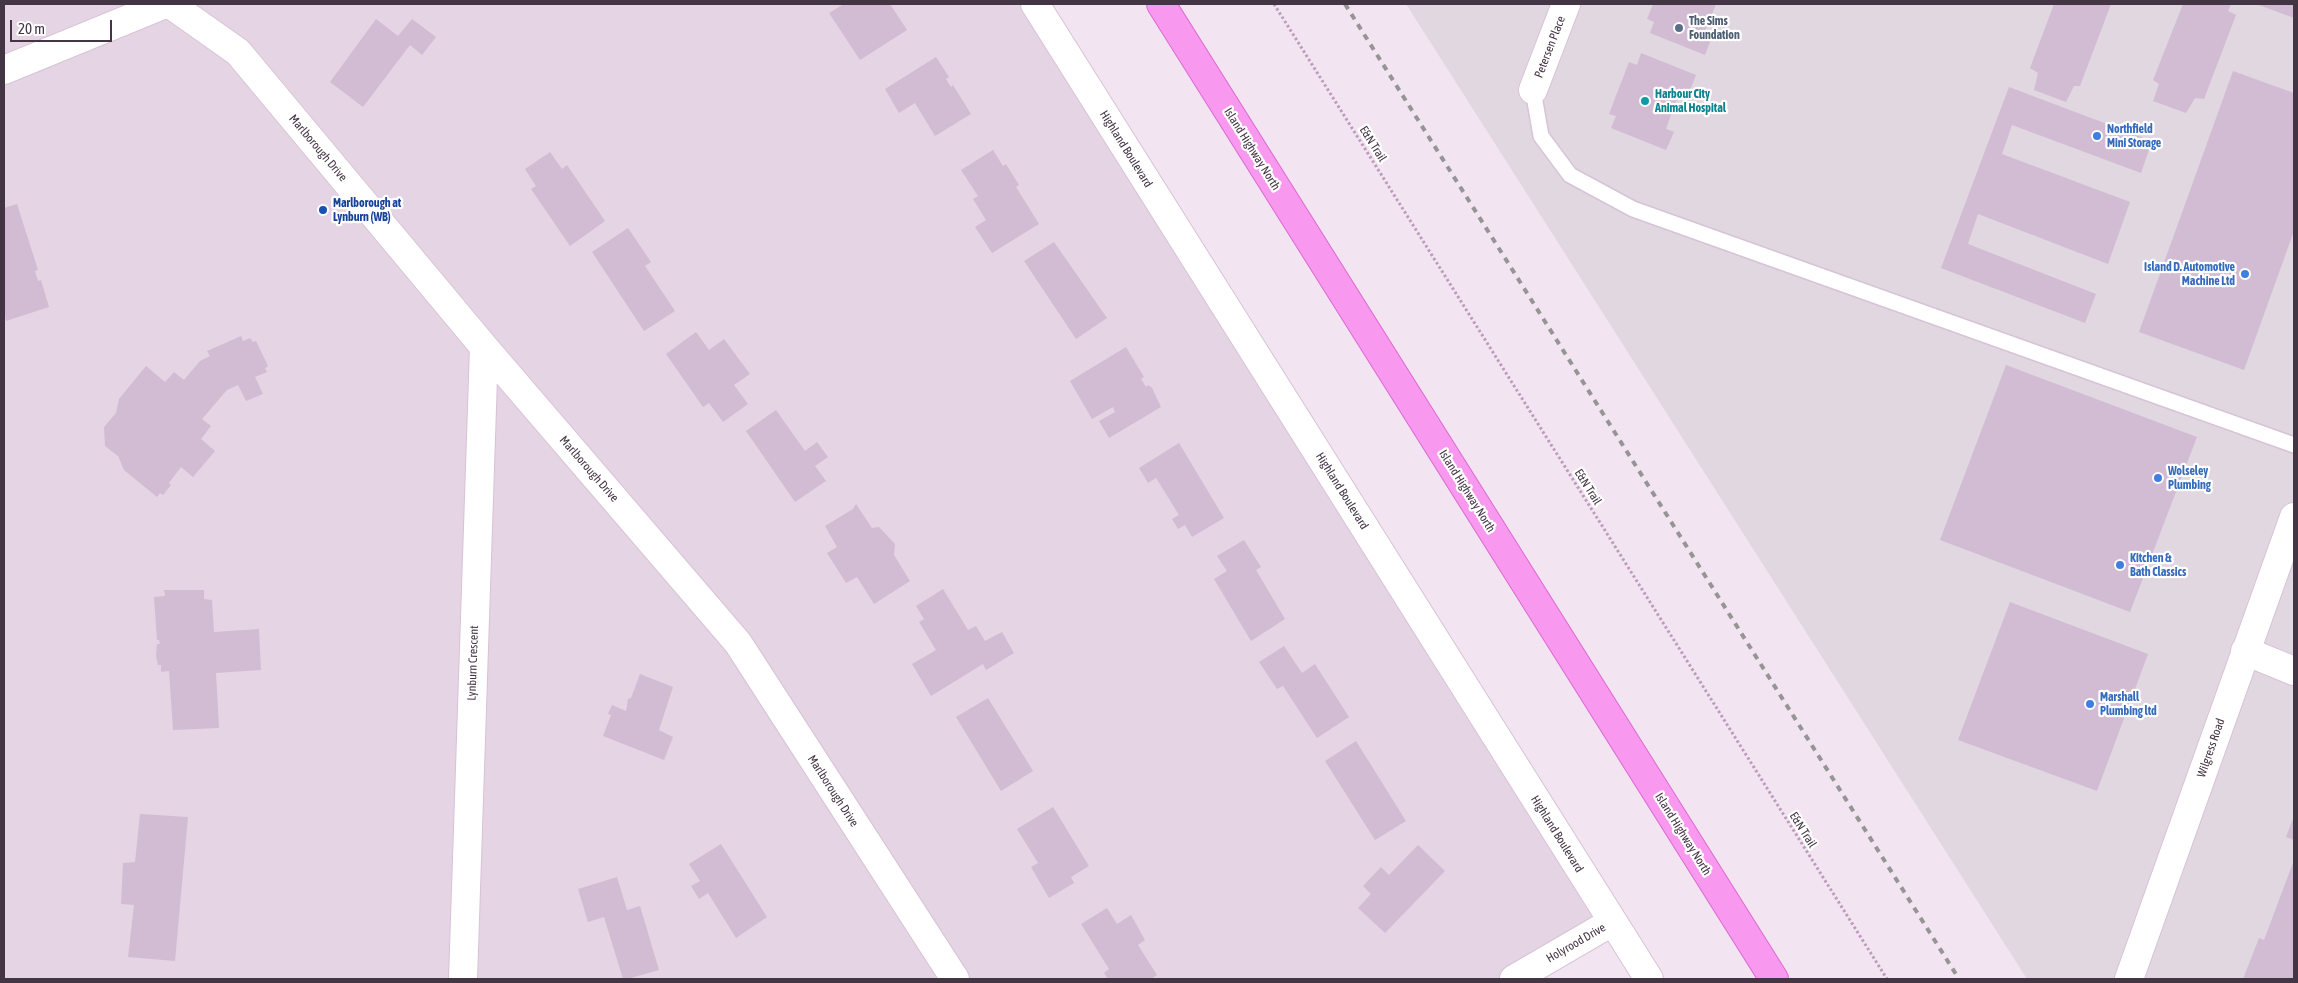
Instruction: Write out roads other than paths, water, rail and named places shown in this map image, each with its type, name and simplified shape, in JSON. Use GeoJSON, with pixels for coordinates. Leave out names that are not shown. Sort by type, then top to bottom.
{"type":"FeatureCollection","features":[{"type":"Feature","properties":{"kind":"main road","name":"Island Highway North"},"geometry":{"type":"LineString","coordinates":[[1161,4],[1774,979]]}},
{"type":"Feature","properties":{"kind":"street"},"geometry":{"type":"LineString","coordinates":[[4,70],[164,4]]}},
{"type":"Feature","properties":{"kind":"street","name":"Marlborough Drive"},"geometry":{"type":"LineString","coordinates":[[170,4],[238,52],[484,347],[738,643],[955,979]]}},
{"type":"Feature","properties":{"kind":"street","name":"Highland Boulevard"},"geometry":{"type":"LineString","coordinates":[[1035,4],[1649,979]]}},
{"type":"Feature","properties":{"kind":"street","name":"Petersen Place"},"geometry":{"type":"LineString","coordinates":[[1533,90],[1566,4]]}},
{"type":"Feature","properties":{"kind":"street","name":"Lynburn Crescent"},"geometry":{"type":"LineString","coordinates":[[463,979],[484,347]]}},
{"type":"Feature","properties":{"kind":"street","name":"Wilgress Road"},"geometry":{"type":"LineString","coordinates":[[2129,979],[2294,516]]}},
{"type":"Feature","properties":{"kind":"street"},"geometry":{"type":"LineString","coordinates":[[2245,651],[2294,671]]}},
{"type":"Feature","properties":{"kind":"street","name":"Holyrood Drive"},"geometry":{"type":"LineString","coordinates":[[1514,979],[1612,922]]}},
{"type":"Feature","properties":{"kind":"lane"},"geometry":{"type":"LineString","coordinates":[[1533,90],[1541,136],[1570,175],[1633,209],[2294,445]]}},
{"type":"Feature","properties":{"kind":"railway"},"geometry":{"type":"LineString","coordinates":[[1345,4],[1959,979]]}},
{"type":"Feature","properties":{"kind":"place","name":"The Sims Foundation"},"geometry":{"type":"Point","coordinates":[1679,28]}},
{"type":"Feature","properties":{"kind":"place","name":"Harbour City Animal Hospital"},"geometry":{"type":"Point","coordinates":[1645,101]}},
{"type":"Feature","properties":{"kind":"place","name":"Northfield Mini Storage"},"geometry":{"type":"Point","coordinates":[2097,136]}},
{"type":"Feature","properties":{"kind":"place","name":"Marlborough at Lynburn (WB)"},"geometry":{"type":"Point","coordinates":[323,210]}},
{"type":"Feature","properties":{"kind":"place","name":"Island D. Automotive Machine Ltd"},"geometry":{"type":"Point","coordinates":[2245,274]}},
{"type":"Feature","properties":{"kind":"place","name":"Wolseley Plumbing"},"geometry":{"type":"Point","coordinates":[2158,478]}},
{"type":"Feature","properties":{"kind":"place","name":"Kitchen & Bath Classics"},"geometry":{"type":"Point","coordinates":[2120,565]}},
{"type":"Feature","properties":{"kind":"place","name":"Marshall Plumbing ltd"},"geometry":{"type":"Point","coordinates":[2090,704]}}]}
